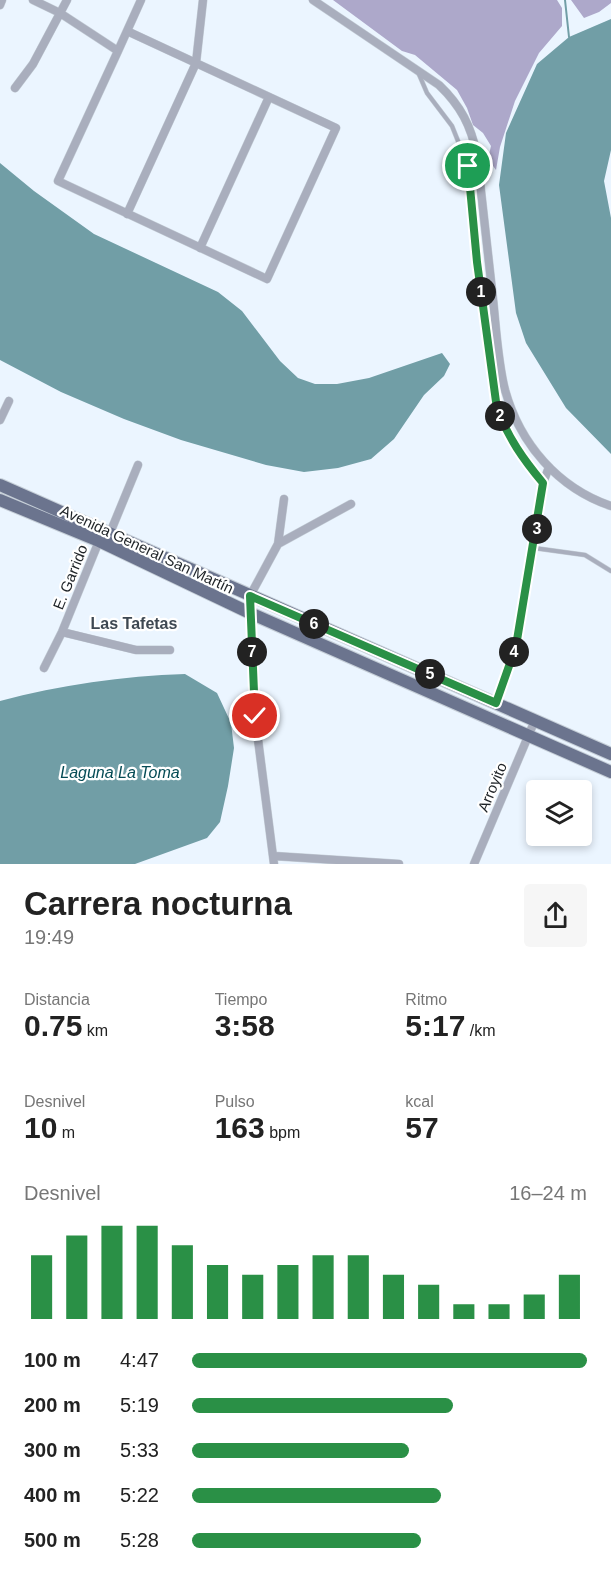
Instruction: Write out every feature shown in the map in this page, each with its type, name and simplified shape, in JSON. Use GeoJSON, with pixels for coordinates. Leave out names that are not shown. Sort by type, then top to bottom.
{"type":"FeatureCollection","features":[{"type":"Feature","properties":{"kind":"main road","name":"Avenida General San Martín"},"geometry":{"type":"LineString","coordinates":[[0,485],[611,754]]}},
{"type":"Feature","properties":{"kind":"main road","name":"Avenida General San Martín"},"geometry":{"type":"LineString","coordinates":[[0,500],[99,541],[250,613],[611,772]]}},
{"type":"Feature","properties":{"kind":"street"},"geometry":{"type":"LineString","coordinates":[[0,4],[2,0]]}},
{"type":"Feature","properties":{"kind":"street"},"geometry":{"type":"LineString","coordinates":[[33,0],[60,13],[118,51]]}},
{"type":"Feature","properties":{"kind":"street"},"geometry":{"type":"LineString","coordinates":[[15,88],[33,64],[67,0]]}},
{"type":"Feature","properties":{"kind":"street"},"geometry":{"type":"LineString","coordinates":[[127,31],[336,128],[267,279],[58,182],[141,0]]}},
{"type":"Feature","properties":{"kind":"street"},"geometry":{"type":"LineString","coordinates":[[127,214],[196,63],[203,0]]}},
{"type":"Feature","properties":{"kind":"street"},"geometry":{"type":"LineString","coordinates":[[313,0],[439,85],[454,99],[465,116],[473,134],[477,154],[499,351],[505,387],[513,412],[524,435],[549,467],[570,486],[611,506]]}},
{"type":"Feature","properties":{"kind":"street"},"geometry":{"type":"LineString","coordinates":[[200,248],[269,97]]}},
{"type":"Feature","properties":{"kind":"street"},"geometry":{"type":"LineString","coordinates":[[0,420],[9,401]]}},
{"type":"Feature","properties":{"kind":"street"},"geometry":{"type":"LineString","coordinates":[[110,533],[138,465]]}},
{"type":"Feature","properties":{"kind":"street"},"geometry":{"type":"LineString","coordinates":[[496,703],[516,646],[543,483],[549,467]]}},
{"type":"Feature","properties":{"kind":"street"},"geometry":{"type":"LineString","coordinates":[[284,499],[278,544],[250,596],[255,716],[274,860],[399,864]]}},
{"type":"Feature","properties":{"kind":"street"},"geometry":{"type":"LineString","coordinates":[[278,544],[351,504]]}},
{"type":"Feature","properties":{"kind":"street","name":"E. Garrido"},"geometry":{"type":"LineString","coordinates":[[44,668],[62,632],[99,541],[110,533]]}},
{"type":"Feature","properties":{"kind":"street"},"geometry":{"type":"LineString","coordinates":[[62,632],[136,650],[170,650]]}},
{"type":"Feature","properties":{"kind":"street","name":"Arroyito"},"geometry":{"type":"LineString","coordinates":[[474,864],[535,720]]}},
{"type":"Feature","properties":{"kind":"lane"},"geometry":{"type":"LineString","coordinates":[[418,71],[427,93],[452,126],[468,166],[477,262],[497,409],[506,432],[520,456],[543,483]]}},
{"type":"Feature","properties":{"kind":"lane"},"geometry":{"type":"LineString","coordinates":[[534,548],[585,555],[611,571]]}},
{"type":"Feature","properties":{"kind":"shaded area"},"geometry":{"type":"Polygon","coordinates":[[[333,0],[557,0],[562,8],[562,26],[539,53],[515,101],[500,147],[496,170],[488,159],[491,146],[483,133],[473,125],[457,90],[415,55],[402,51],[333,0]]]}},
{"type":"Feature","properties":{"kind":"shaded area"},"geometry":{"type":"Polygon","coordinates":[[[571,0],[611,0],[611,3],[599,12],[584,18],[571,0]]]}},
{"type":"Feature","properties":{"kind":"water"},"geometry":{"type":"Polygon","coordinates":[[[611,19],[611,150],[604,181],[611,218],[611,454],[566,408],[526,343],[516,313],[499,185],[506,133],[537,64],[569,37],[611,19]]]}},
{"type":"Feature","properties":{"kind":"water"},"geometry":{"type":"Polygon","coordinates":[[[0,163],[34,191],[94,234],[218,292],[242,311],[280,361],[298,378],[315,384],[337,384],[369,378],[442,353],[450,364],[444,376],[424,395],[394,439],[371,459],[338,468],[304,472],[266,465],[181,440],[61,392],[0,360],[0,163]]]}},
{"type":"Feature","properties":{"kind":"water","name":"Laguna La Toma"},"geometry":{"type":"Polygon","coordinates":[[[185,674],[217,693],[231,723],[234,748],[228,786],[220,822],[207,838],[135,864],[0,864],[0,701],[92,682],[185,674]]]}},
{"type":"Feature","properties":{"kind":"waterway"},"geometry":{"type":"LineString","coordinates":[[565,0],[569,37]]}},
{"type":"Feature","properties":{"kind":"district","name":"Las Tafetas"},"geometry":{"type":"Point","coordinates":[134,623]}},
{"type":"Feature","properties":{"kind":"route"},"geometry":{"type":"LineString","coordinates":[[255,716],[250,596],[496,703],[516,646],[543,483],[520,456],[506,432],[497,409],[477,262],[468,166]]}}]}
